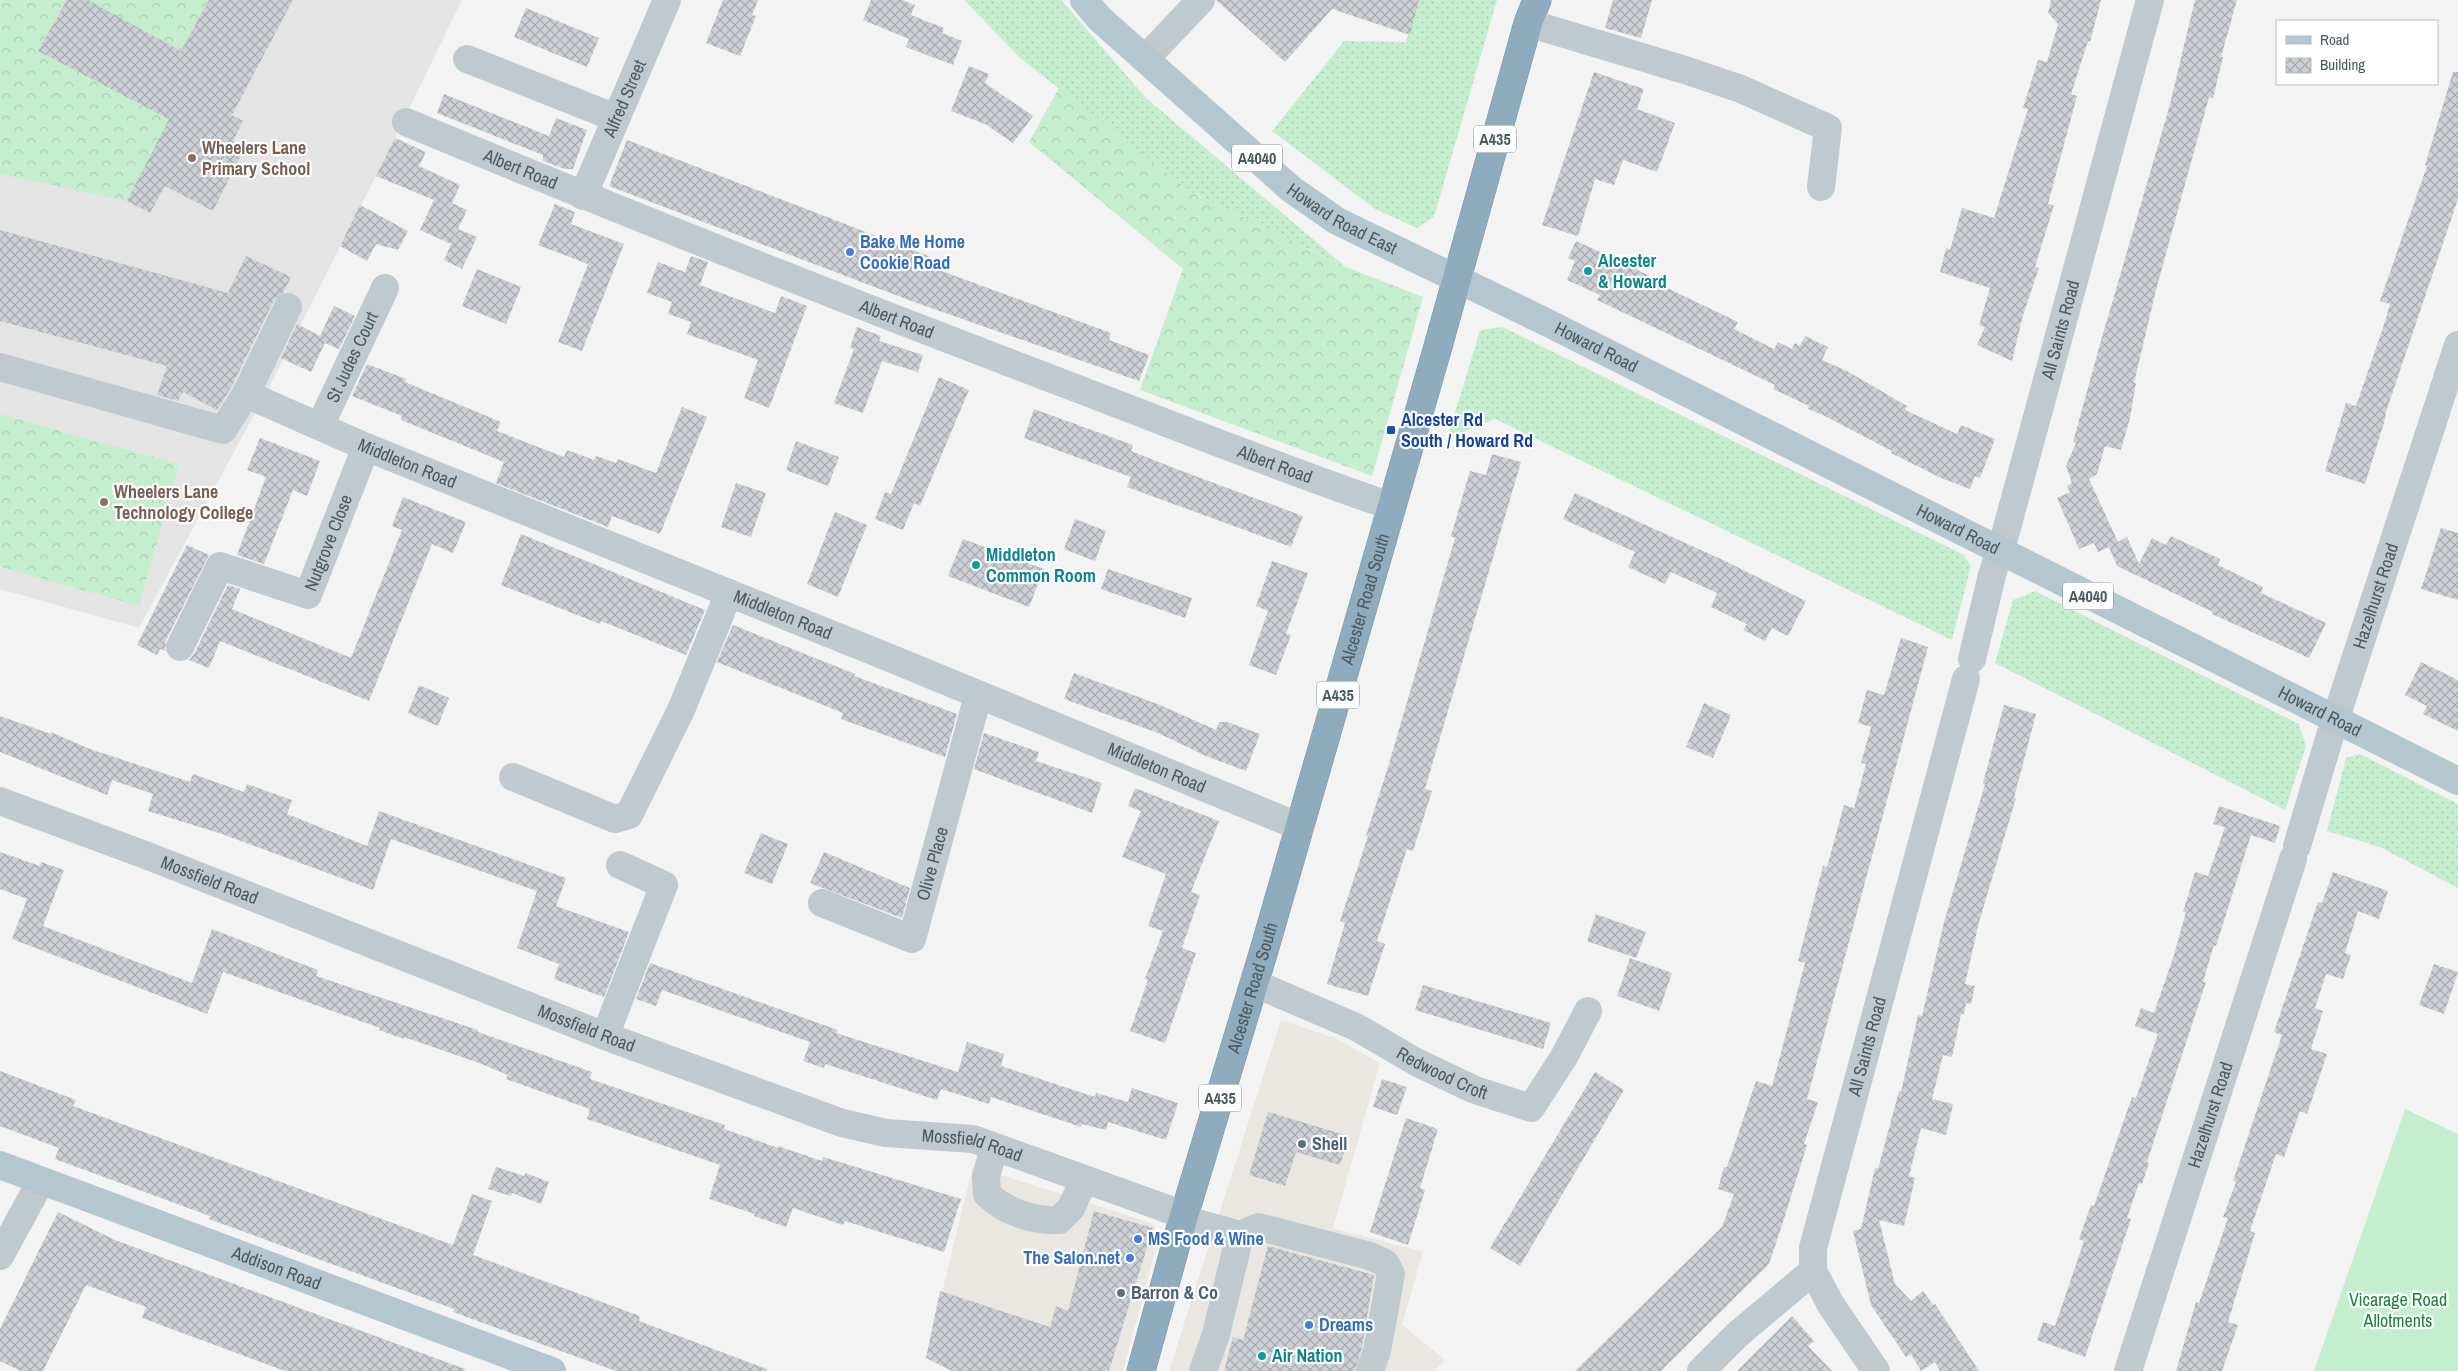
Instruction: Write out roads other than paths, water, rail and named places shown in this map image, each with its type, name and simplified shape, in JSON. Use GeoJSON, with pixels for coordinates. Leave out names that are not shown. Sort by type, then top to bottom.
{"type":"FeatureCollection","features":[{"type":"Feature","properties":{"kind":"highway","name":"Alcester Road South"},"geometry":{"type":"LineString","coordinates":[[1141,1371],[1183,1217],[1300,827],[1532,12]]}},
{"type":"Feature","properties":{"kind":"main road","name":"Howard Road East"},"geometry":{"type":"LineString","coordinates":[[1084,0],[1100,19],[1291,189],[1336,221],[1457,278]]}},
{"type":"Feature","properties":{"kind":"main road","name":"Howard Road"},"geometry":{"type":"LineString","coordinates":[[1457,278],[2458,781]]}},
{"type":"Feature","properties":{"kind":"main road","name":"Addison Road"},"geometry":{"type":"LineString","coordinates":[[0,1165],[552,1371]]}},
{"type":"Feature","properties":{"kind":"street","name":"Alfred Street"},"geometry":{"type":"LineString","coordinates":[[583,196],[667,0]]}},
{"type":"Feature","properties":{"kind":"street"},"geometry":{"type":"LineString","coordinates":[[1145,59],[1201,0]]}},
{"type":"Feature","properties":{"kind":"street","name":"All Saints Road"},"geometry":{"type":"LineString","coordinates":[[1813,1271],[1813,1248],[2150,0]]}},
{"type":"Feature","properties":{"kind":"street"},"geometry":{"type":"LineString","coordinates":[[1532,12],[1732,86],[1828,128],[1820,188]]}},
{"type":"Feature","properties":{"kind":"street"},"geometry":{"type":"LineString","coordinates":[[467,59],[616,118]]}},
{"type":"Feature","properties":{"kind":"street","name":"Albert Road"},"geometry":{"type":"LineString","coordinates":[[406,122],[583,196],[1004,361],[1329,485],[1391,506]]}},
{"type":"Feature","properties":{"kind":"street","name":"St Judes Court"},"geometry":{"type":"LineString","coordinates":[[320,426],[385,288]]}},
{"type":"Feature","properties":{"kind":"street"},"geometry":{"type":"LineString","coordinates":[[0,367],[223,430],[255,398],[288,307]]}},
{"type":"Feature","properties":{"kind":"street","name":"Hazelhurst Road"},"geometry":{"type":"LineString","coordinates":[[2128,1371],[2295,853],[2336,719],[2458,345]]}},
{"type":"Feature","properties":{"kind":"street","name":"Middleton Road"},"geometry":{"type":"LineString","coordinates":[[255,398],[366,447],[730,593],[1300,827]]}},
{"type":"Feature","properties":{"kind":"street","name":"Nutgrove Close"},"geometry":{"type":"LineString","coordinates":[[180,647],[220,566],[308,595],[366,447]]}},
{"type":"Feature","properties":{"kind":"street"},"geometry":{"type":"LineString","coordinates":[[514,777],[615,818],[629,815],[680,710],[730,593]]}},
{"type":"Feature","properties":{"kind":"street","name":"Olive Place"},"geometry":{"type":"LineString","coordinates":[[822,903],[912,939],[978,696]]}},
{"type":"Feature","properties":{"kind":"street","name":"Mossfield Road"},"geometry":{"type":"LineString","coordinates":[[0,801],[148,856],[605,1036],[842,1123],[886,1133],[973,1139],[1183,1217],[1240,1236]]}},
{"type":"Feature","properties":{"kind":"street"},"geometry":{"type":"LineString","coordinates":[[605,1036],[664,885],[620,865]]}},
{"type":"Feature","properties":{"kind":"street","name":"Redwood Croft"},"geometry":{"type":"LineString","coordinates":[[1254,983],[1356,1027],[1416,1062],[1475,1090],[1531,1108],[1564,1057],[1588,1011]]}},
{"type":"Feature","properties":{"kind":"street"},"geometry":{"type":"LineString","coordinates":[[994,1147],[986,1177],[987,1194],[998,1205],[1042,1221],[1059,1220],[1071,1208],[1084,1180]]}},
{"type":"Feature","properties":{"kind":"street"},"geometry":{"type":"LineString","coordinates":[[0,1256],[41,1180]]}},
{"type":"Feature","properties":{"kind":"street"},"geometry":{"type":"LineString","coordinates":[[1203,1371],[1216,1334],[1240,1236],[1259,1227],[1370,1256],[1385,1263],[1391,1274],[1377,1351],[1370,1371]]}},
{"type":"Feature","properties":{"kind":"street"},"geometry":{"type":"LineString","coordinates":[[1701,1371],[1738,1334],[1796,1282],[1813,1271],[1831,1305],[1876,1371]]}},
{"type":"Feature","properties":{"kind":"place","name":"Wheelers Lane Primary School"},"geometry":{"type":"Point","coordinates":[192,158]}},
{"type":"Feature","properties":{"kind":"place","name":"Bake Me Home Cookie Road"},"geometry":{"type":"Point","coordinates":[850,252]}},
{"type":"Feature","properties":{"kind":"place","name":"Alcester & Howard"},"geometry":{"type":"Point","coordinates":[1588,271]}},
{"type":"Feature","properties":{"kind":"place","name":"Alcester Rd South / Howard Rd"},"geometry":{"type":"Point","coordinates":[1391,430]}},
{"type":"Feature","properties":{"kind":"place","name":"Wheelers Lane Technology College"},"geometry":{"type":"Point","coordinates":[104,502]}},
{"type":"Feature","properties":{"kind":"place","name":"Middleton Common Room"},"geometry":{"type":"Point","coordinates":[976,565]}},
{"type":"Feature","properties":{"kind":"place","name":"Shell"},"geometry":{"type":"Point","coordinates":[1302,1144]}},
{"type":"Feature","properties":{"kind":"place","name":"MS Food & Wine"},"geometry":{"type":"Point","coordinates":[1138,1239]}},
{"type":"Feature","properties":{"kind":"place","name":"The Salon.net"},"geometry":{"type":"Point","coordinates":[1130,1258]}},
{"type":"Feature","properties":{"kind":"place","name":"Barron & Co"},"geometry":{"type":"Point","coordinates":[1121,1293]}},
{"type":"Feature","properties":{"kind":"place","name":"Dreams"},"geometry":{"type":"Point","coordinates":[1309,1325]}},
{"type":"Feature","properties":{"kind":"place","name":"Air Nation"},"geometry":{"type":"Point","coordinates":[1262,1356]}},
{"type":"Feature","properties":{"kind":"park label","name":"Vicarage Road Allotments"},"geometry":{"type":"Point","coordinates":[2398,1310]}}]}
